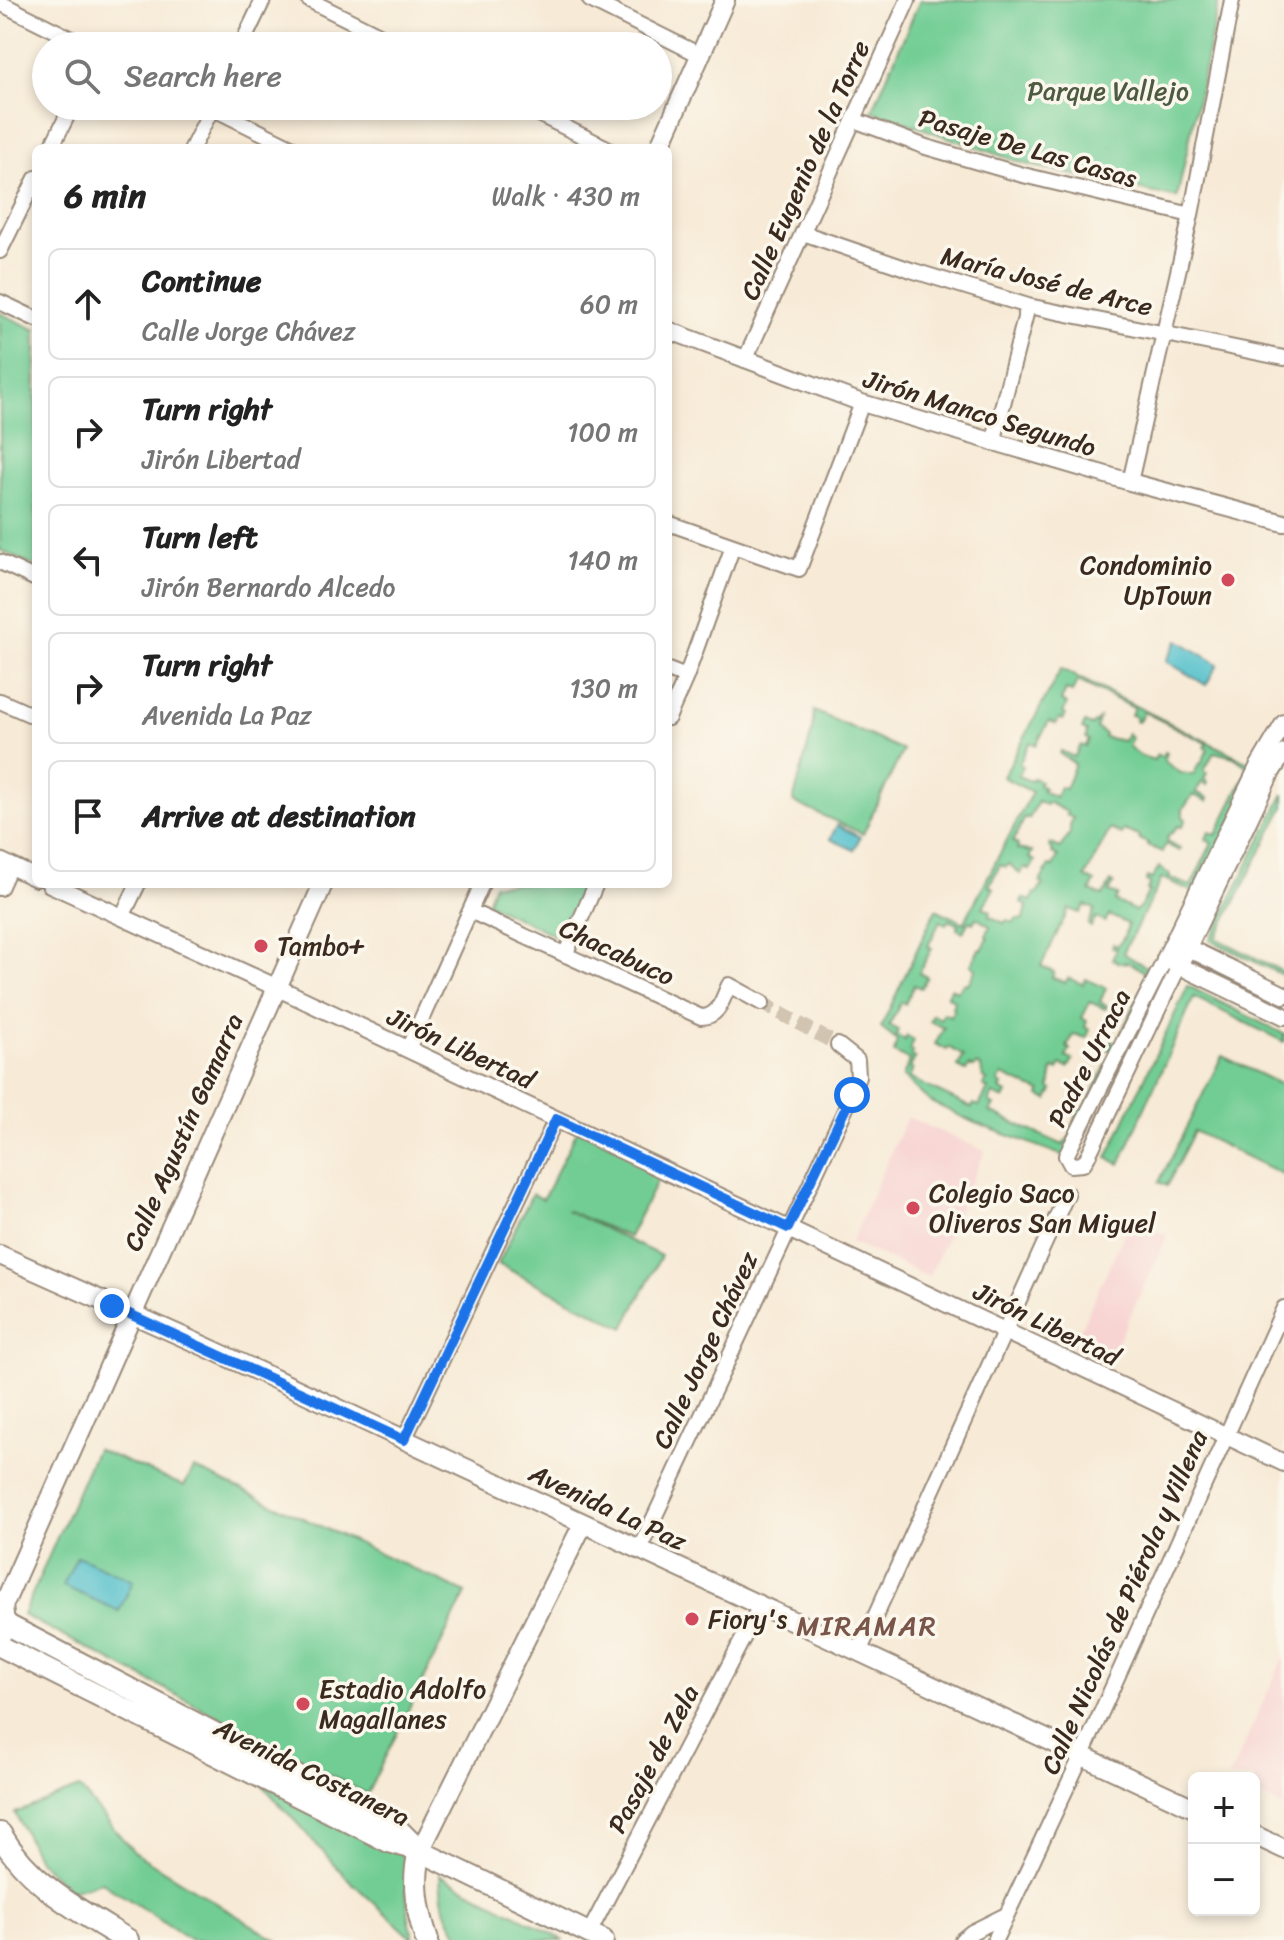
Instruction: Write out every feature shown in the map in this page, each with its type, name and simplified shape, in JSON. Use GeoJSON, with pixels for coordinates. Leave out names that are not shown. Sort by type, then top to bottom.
{"type":"FeatureCollection","features":[{"type":"Feature","properties":{"kind":"highway"},"geometry":{"type":"LineString","coordinates":[[0,1834],[24,1868],[53,1894],[127,1940]]}},
{"type":"Feature","properties":{"kind":"highway"},"geometry":{"type":"LineString","coordinates":[[420,1851],[415,1869],[415,1888],[427,1940]]}},
{"type":"Feature","properties":{"kind":"main road"},"geometry":{"type":"LineString","coordinates":[[672,119],[725,0]]}},
{"type":"Feature","properties":{"kind":"main road"},"geometry":{"type":"LineString","coordinates":[[661,144],[671,120]]}},
{"type":"Feature","properties":{"kind":"main road","name":"Calle Agustín Gamarra"},"geometry":{"type":"LineString","coordinates":[[1,1624],[132,1314],[321,888]]}},
{"type":"Feature","properties":{"kind":"main road","name":"Avenida La Paz"},"geometry":{"type":"LineString","coordinates":[[0,1255],[1188,1805]]}},
{"type":"Feature","properties":{"kind":"main road"},"geometry":{"type":"LineString","coordinates":[[420,1851],[583,1524]]}},
{"type":"Feature","properties":{"kind":"main road","name":"Avenida Costanera"},"geometry":{"type":"LineString","coordinates":[[1,1624],[397,1828],[420,1851],[596,1937]]}},
{"type":"Feature","properties":{"kind":"main road"},"geometry":{"type":"LineString","coordinates":[[1260,1838],[1284,1849]]}},
{"type":"Feature","properties":{"kind":"street"},"geometry":{"type":"LineString","coordinates":[[248,32],[263,0]]}},
{"type":"Feature","properties":{"kind":"street"},"geometry":{"type":"LineString","coordinates":[[309,0],[373,32]]}},
{"type":"Feature","properties":{"kind":"street"},"geometry":{"type":"LineString","coordinates":[[590,0],[654,32]]}},
{"type":"Feature","properties":{"kind":"street","name":"Calle Eugenio de la Torre"},"geometry":{"type":"LineString","coordinates":[[745,360],[908,0]]}},
{"type":"Feature","properties":{"kind":"street"},"geometry":{"type":"LineString","coordinates":[[1130,482],[1191,215],[1232,0]]}},
{"type":"Feature","properties":{"kind":"street"},"geometry":{"type":"LineString","coordinates":[[0,3],[58,32]]}},
{"type":"Feature","properties":{"kind":"street"},"geometry":{"type":"LineString","coordinates":[[672,41],[700,55]]}},
{"type":"Feature","properties":{"kind":"street"},"geometry":{"type":"LineString","coordinates":[[53,144],[65,120]]}},
{"type":"Feature","properties":{"kind":"street"},"geometry":{"type":"LineString","coordinates":[[194,144],[205,120]]}},
{"type":"Feature","properties":{"kind":"street"},"geometry":{"type":"LineString","coordinates":[[237,120],[285,144]]}},
{"type":"Feature","properties":{"kind":"street"},"geometry":{"type":"LineString","coordinates":[[550,120],[599,144]]}},
{"type":"Feature","properties":{"kind":"street","name":"Pasaje De Las Casas"},"geometry":{"type":"LineString","coordinates":[[854,120],[926,147],[1023,175],[1191,215]]}},
{"type":"Feature","properties":{"kind":"street"},"geometry":{"type":"LineString","coordinates":[[0,251],[32,186]]}},
{"type":"Feature","properties":{"kind":"street","name":"María José de Arce"},"geometry":{"type":"LineString","coordinates":[[803,233],[1028,306],[1284,358]]}},
{"type":"Feature","properties":{"kind":"street"},"geometry":{"type":"LineString","coordinates":[[0,302],[32,317]]}},
{"type":"Feature","properties":{"kind":"street"},"geometry":{"type":"LineString","coordinates":[[993,443],[1028,306]]}},
{"type":"Feature","properties":{"kind":"street","name":"Jirón Manco Segundo"},"geometry":{"type":"LineString","coordinates":[[672,332],[862,403],[1130,482],[1284,523]]}},
{"type":"Feature","properties":{"kind":"street"},"geometry":{"type":"LineString","coordinates":[[672,524],[799,569],[862,403]]}},
{"type":"Feature","properties":{"kind":"street"},"geometry":{"type":"LineString","coordinates":[[672,709],[733,546]]}},
{"type":"Feature","properties":{"kind":"street"},"geometry":{"type":"LineString","coordinates":[[0,562],[32,577]]}},
{"type":"Feature","properties":{"kind":"street"},"geometry":{"type":"LineString","coordinates":[[672,672],[686,677]]}},
{"type":"Feature","properties":{"kind":"street"},"geometry":{"type":"LineString","coordinates":[[0,701],[32,715]]}},
{"type":"Feature","properties":{"kind":"street","name":"Padre Urraca"},"geometry":{"type":"LineString","coordinates":[[1172,962],[1066,1156],[1071,1165],[1083,1164],[1087,1158],[1258,767],[1284,723]]}},
{"type":"Feature","properties":{"kind":"street","name":"Padre Urraca"},"geometry":{"type":"LineString","coordinates":[[1180,945],[1284,753]]}},
{"type":"Feature","properties":{"kind":"street"},"geometry":{"type":"LineString","coordinates":[[0,888],[5,864],[32,876]]}},
{"type":"Feature","properties":{"kind":"street","name":"Jirón Libertad"},"geometry":{"type":"LineString","coordinates":[[59,888],[408,1049],[1284,1463]]}},
{"type":"Feature","properties":{"kind":"street"},"geometry":{"type":"LineString","coordinates":[[122,917],[136,888]]}},
{"type":"Feature","properties":{"kind":"street"},"geometry":{"type":"LineString","coordinates":[[408,1049],[480,888]]}},
{"type":"Feature","properties":{"kind":"street"},"geometry":{"type":"LineString","coordinates":[[565,955],[594,888]]}},
{"type":"Feature","properties":{"kind":"street","name":"Chacabuco"},"geometry":{"type":"LineString","coordinates":[[470,911],[701,1017],[716,1013],[729,985],[762,1003]]}},
{"type":"Feature","properties":{"kind":"street"},"geometry":{"type":"LineString","coordinates":[[1180,945],[1284,995]]}},
{"type":"Feature","properties":{"kind":"street"},"geometry":{"type":"LineString","coordinates":[[1172,962],[1284,1016]]}},
{"type":"Feature","properties":{"kind":"street","name":"Calle Jorge Chávez"},"geometry":{"type":"LineString","coordinates":[[639,1550],[856,1083],[859,1070],[857,1060],[838,1045]]}},
{"type":"Feature","properties":{"kind":"street"},"geometry":{"type":"LineString","coordinates":[[404,1440],[556,1119]]}},
{"type":"Feature","properties":{"kind":"street"},"geometry":{"type":"LineString","coordinates":[[859,1652],[1067,1194]]}},
{"type":"Feature","properties":{"kind":"street","name":"Calle Nicolás de Piérola y Villena"},"geometry":{"type":"LineString","coordinates":[[995,1940],[1284,1308]]}},
{"type":"Feature","properties":{"kind":"street","name":"Pasaje de Zela"},"geometry":{"type":"LineString","coordinates":[[596,1937],[760,1606]]}},
{"type":"Feature","properties":{"kind":"street"},"geometry":{"type":"LineString","coordinates":[[962,1940],[1006,1915]]}},
{"type":"Feature","properties":{"kind":"shaded area","name":"Colegio Saco Oliveros San Miguel"},"geometry":{"type":"Polygon","coordinates":[[[907,1117],[985,1151],[929,1277],[851,1242],[907,1117]]]}},
{"type":"Feature","properties":{"kind":"shaded area"},"geometry":{"type":"Polygon","coordinates":[[[1131,1219],[1167,1236],[1108,1363],[1072,1347],[1131,1219]]]}},
{"type":"Feature","properties":{"kind":"shaded area"},"geometry":{"type":"Polygon","coordinates":[[[1284,1656],[1284,1808],[1260,1797],[1260,1772],[1232,1772],[1284,1656]]]}},
{"type":"Feature","properties":{"kind":"green space","name":"Parque Vallejo"},"geometry":{"type":"Polygon","coordinates":[[[920,0],[1219,0],[1177,198],[1025,164],[872,111],[920,0]]]}},
{"type":"Feature","properties":{"kind":"green space"},"geometry":{"type":"Polygon","coordinates":[[[0,313],[32,328],[32,565],[0,550],[0,313]]]}},
{"type":"Feature","properties":{"kind":"green space"},"geometry":{"type":"Polygon","coordinates":[[[1061,669],[1258,767],[1197,894],[1162,878],[1123,953],[1161,976],[1072,1159],[975,1123],[929,1101],[903,1077],[909,1060],[894,1053],[897,1040],[881,1027],[936,909],[964,923],[1032,792],[1003,777],[1061,669]],[[1078,681],[1072,692],[1066,690],[1061,701],[1067,704],[1063,720],[1059,718],[1056,724],[1049,721],[1036,745],[1030,742],[1019,764],[1022,766],[1018,776],[1040,781],[1039,785],[1044,788],[1042,791],[1055,797],[1060,787],[1065,789],[1075,764],[1060,754],[1061,751],[1074,757],[1081,745],[1085,747],[1089,740],[1086,738],[1087,731],[1082,729],[1085,723],[1091,726],[1099,719],[1096,728],[1105,734],[1104,737],[1123,741],[1127,733],[1131,738],[1128,746],[1141,756],[1154,760],[1157,754],[1162,757],[1165,752],[1164,761],[1181,773],[1193,775],[1201,764],[1208,749],[1205,748],[1207,743],[1144,712],[1138,722],[1135,721],[1136,717],[1131,715],[1134,708],[1078,681]],[[1214,752],[1204,771],[1207,773],[1204,779],[1207,785],[1202,782],[1196,792],[1208,798],[1207,801],[1193,795],[1183,809],[1186,819],[1182,827],[1178,826],[1167,837],[1168,842],[1180,848],[1179,851],[1166,844],[1162,852],[1147,845],[1139,836],[1110,829],[1085,877],[1095,882],[1090,891],[1103,896],[1111,882],[1114,883],[1109,892],[1118,895],[1115,901],[1135,911],[1149,891],[1147,877],[1152,879],[1159,867],[1170,875],[1169,878],[1191,886],[1212,843],[1206,839],[1209,832],[1216,835],[1249,768],[1234,757],[1214,752]],[[1038,801],[1029,819],[1025,817],[1013,842],[1018,845],[1017,849],[1032,852],[1029,858],[1035,861],[1030,870],[1024,867],[1021,874],[1009,864],[1006,867],[1000,865],[989,886],[994,888],[983,907],[991,911],[989,916],[1004,923],[1024,919],[1027,906],[1021,902],[1023,898],[1031,901],[1037,894],[1043,884],[1040,882],[1058,856],[1052,853],[1050,843],[1060,848],[1070,833],[1073,818],[1048,802],[1046,805],[1038,801]],[[1085,905],[1080,913],[1069,909],[1041,966],[1054,972],[1052,977],[1065,983],[1068,978],[1083,984],[1086,979],[1106,988],[1100,1002],[1107,1006],[1105,1009],[1090,1002],[1082,1018],[1087,1021],[1085,1027],[1090,1030],[1086,1038],[1074,1034],[1067,1047],[1070,1049],[1066,1057],[1073,1060],[1068,1068],[1061,1065],[1058,1070],[1053,1069],[1050,1088],[1053,1090],[1048,1100],[1040,1096],[1041,1092],[1002,1075],[998,1082],[1002,1085],[1000,1089],[1007,1093],[1004,1099],[993,1094],[989,1102],[994,1105],[990,1112],[1063,1145],[1073,1133],[1070,1131],[1078,1116],[1074,1114],[1077,1108],[1085,1108],[1113,1051],[1107,1049],[1111,1041],[1116,1044],[1149,975],[1129,962],[1119,963],[1112,959],[1116,949],[1112,947],[1113,944],[1117,946],[1122,941],[1128,924],[1109,915],[1105,922],[1096,918],[1091,927],[1088,925],[1095,909],[1085,905]],[[976,918],[973,923],[969,921],[963,932],[957,929],[959,925],[949,920],[946,924],[940,921],[928,946],[932,948],[919,973],[927,977],[921,988],[914,985],[905,1004],[901,1002],[889,1025],[898,1030],[896,1035],[905,1040],[907,1036],[914,1040],[910,1050],[915,1058],[909,1078],[972,1108],[974,1104],[979,1106],[988,1089],[983,1086],[987,1080],[983,1078],[981,1067],[969,1066],[966,1071],[958,1067],[963,1056],[949,1047],[947,1050],[935,1044],[944,1028],[930,1021],[933,1015],[940,1019],[944,1013],[950,1016],[954,1010],[954,1000],[947,996],[951,988],[957,991],[964,983],[968,984],[976,969],[971,965],[988,938],[990,926],[976,918]]]}},
{"type":"Feature","properties":{"kind":"green space"},"geometry":{"type":"Polygon","coordinates":[[[814,711],[903,750],[863,834],[793,802],[812,731],[814,711]]]}},
{"type":"Feature","properties":{"kind":"green space"},"geometry":{"type":"Polygon","coordinates":[[[1284,794],[1284,807],[1216,938],[1284,972],[1284,976],[1210,940],[1284,794]]]}},
{"type":"Feature","properties":{"kind":"green space"},"geometry":{"type":"Polygon","coordinates":[[[493,888],[587,888],[564,940],[487,903],[493,888]]]}},
{"type":"Feature","properties":{"kind":"green space"},"geometry":{"type":"Polygon","coordinates":[[[1188,986],[1284,1034],[1284,1042],[1194,997],[1120,1164],[1107,1158],[1188,986]]]}},
{"type":"Feature","properties":{"kind":"green space"},"geometry":{"type":"Polygon","coordinates":[[[1222,1056],[1284,1086],[1284,1175],[1194,1131],[1167,1186],[1159,1182],[1222,1056]]]}},
{"type":"Feature","properties":{"kind":"green space"},"geometry":{"type":"Polygon","coordinates":[[[578,1129],[663,1169],[629,1237],[566,1210],[661,1256],[624,1328],[498,1264],[532,1194],[543,1199],[578,1129]]]}},
{"type":"Feature","properties":{"kind":"green space","name":"Estadio Adolfo Magallanes"},"geometry":{"type":"Polygon","coordinates":[[[96,1449],[184,1486],[194,1468],[466,1593],[367,1794],[23,1615],[96,1449]]]}},
{"type":"Feature","properties":{"kind":"green space"},"geometry":{"type":"Polygon","coordinates":[[[258,1780],[409,1854],[407,1897],[414,1940],[344,1875],[258,1780]]]}},
{"type":"Feature","properties":{"kind":"green space"},"geometry":{"type":"Polygon","coordinates":[[[79,1788],[134,1852],[276,1940],[191,1940],[102,1882],[70,1891],[38,1860],[15,1813],[79,1788]]]}},
{"type":"Feature","properties":{"kind":"green space"},"geometry":{"type":"Polygon","coordinates":[[[440,1875],[564,1940],[463,1940],[445,1909],[440,1875]]]}},
{"type":"Feature","properties":{"kind":"water"},"geometry":{"type":"Polygon","coordinates":[[[1178,640],[1218,664],[1206,685],[1166,661],[1178,640]]]}},
{"type":"Feature","properties":{"kind":"water"},"geometry":{"type":"Polygon","coordinates":[[[837,825],[860,837],[854,850],[830,839],[837,825]]]}},
{"type":"Feature","properties":{"kind":"water"},"geometry":{"type":"Polygon","coordinates":[[[77,1556],[133,1581],[119,1611],[63,1586],[77,1556]]]}},
{"type":"Feature","properties":{"kind":"tunnel"},"geometry":{"type":"LineString","coordinates":[[762,1003],[838,1045]]}},
{"type":"Feature","properties":{"kind":"place","name":"Condominio UpTown"},"geometry":{"type":"Point","coordinates":[1228,580]}},
{"type":"Feature","properties":{"kind":"place","name":"Tambo+"},"geometry":{"type":"Point","coordinates":[261,946]}},
{"type":"Feature","properties":{"kind":"place","name":"Colegio Saco Oliveros San Miguel"},"geometry":{"type":"Point","coordinates":[913,1208]}},
{"type":"Feature","properties":{"kind":"place","name":"Fiory's"},"geometry":{"type":"Point","coordinates":[692,1619]}},
{"type":"Feature","properties":{"kind":"place","name":"Estadio Adolfo Magallanes"},"geometry":{"type":"Point","coordinates":[303,1704]}},
{"type":"Feature","properties":{"kind":"district","name":"MIRAMAR"},"geometry":{"type":"Point","coordinates":[867,1625]}},
{"type":"Feature","properties":{"kind":"route"},"geometry":{"type":"LineString","coordinates":[[112,1306],[404,1440],[556,1119],[788,1228],[852,1095]]}}]}
